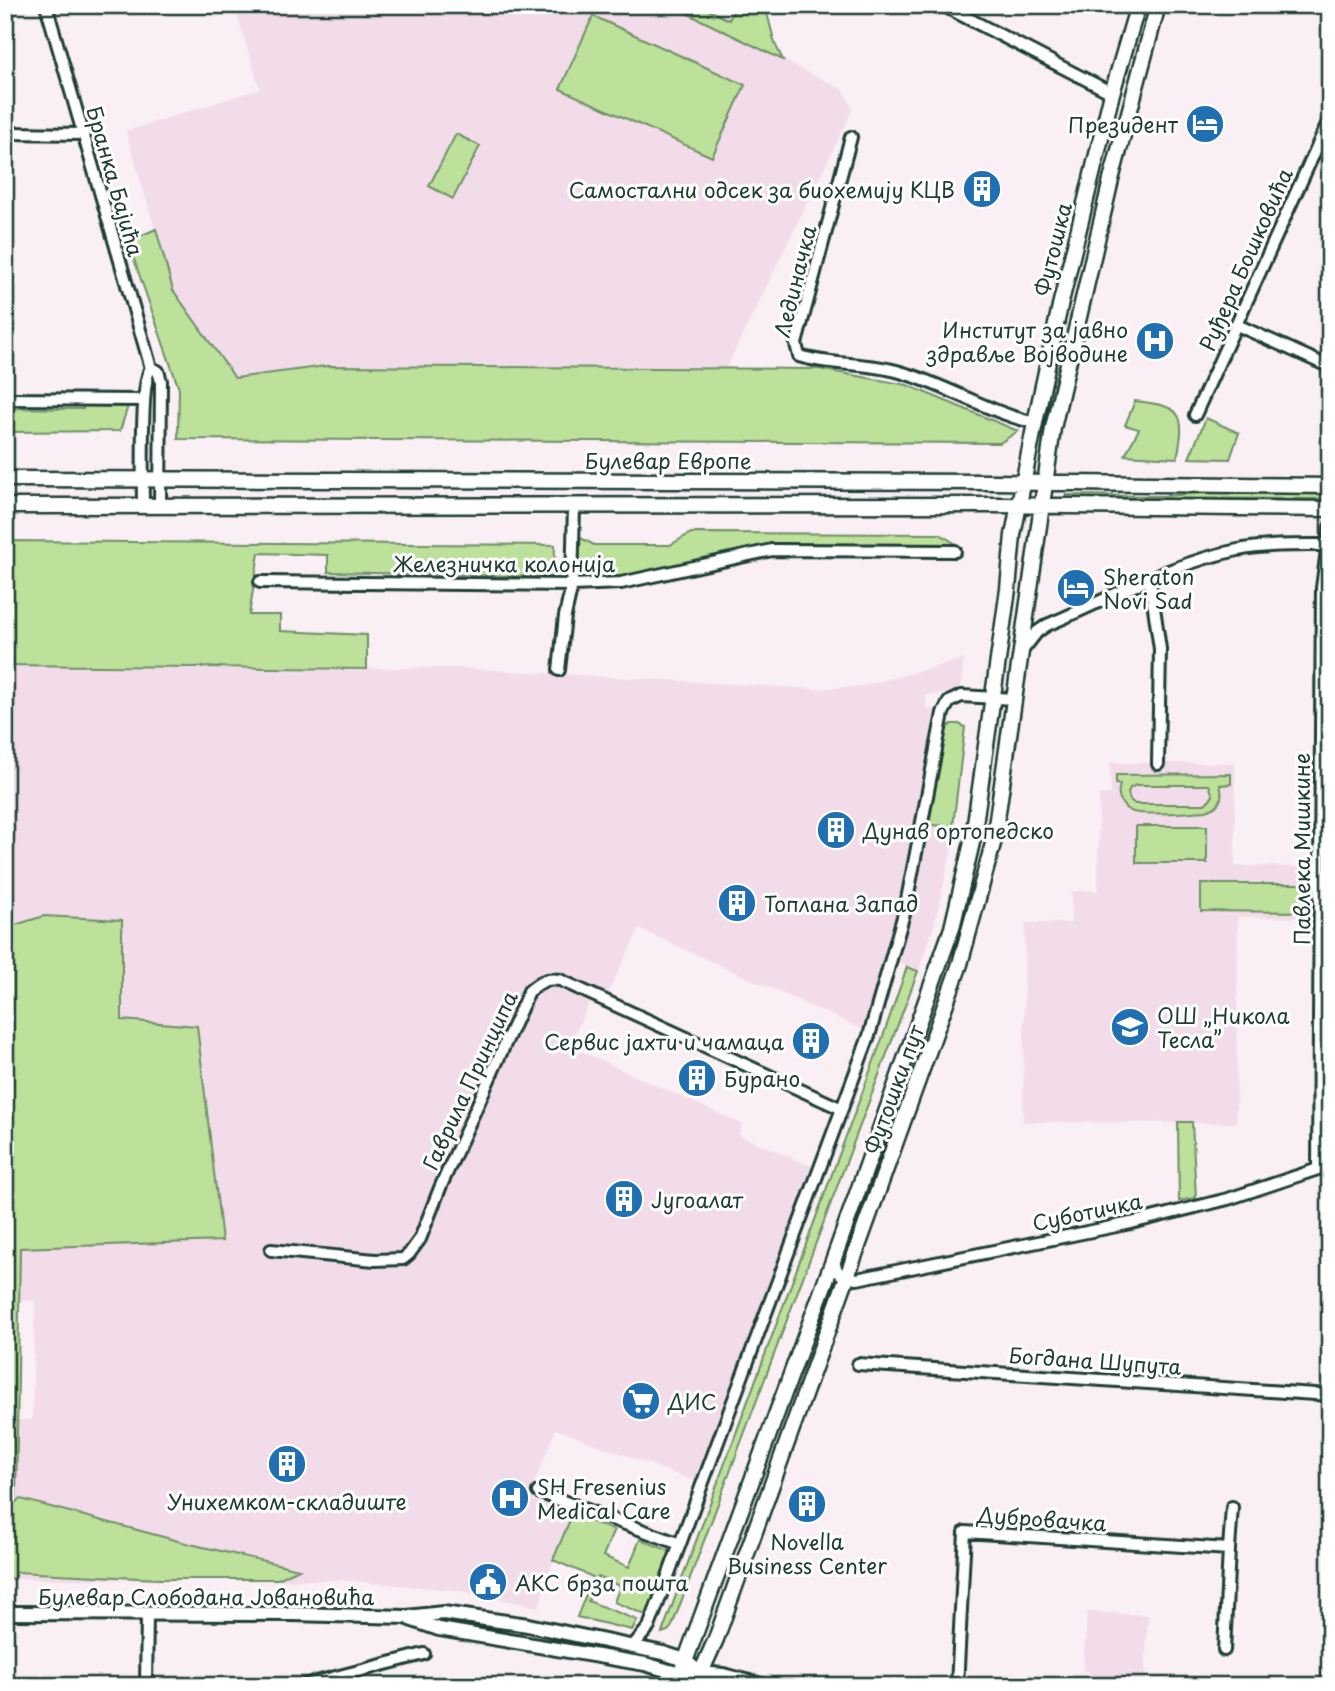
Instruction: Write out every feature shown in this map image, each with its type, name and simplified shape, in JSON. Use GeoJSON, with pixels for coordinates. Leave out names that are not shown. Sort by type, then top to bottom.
{"type":"FeatureCollection","features":[{"type":"Feature","properties":{"kind":"main road","name":"Футошка"},"geometry":{"type":"LineString","coordinates":[[1019,505],[1060,306],[1112,93],[1138,5]]}},
{"type":"Feature","properties":{"kind":"main road","name":"Футошка"},"geometry":{"type":"LineString","coordinates":[[1044,483],[1052,428],[1111,180],[1158,5]]}},
{"type":"Feature","properties":{"kind":"main road","name":"Булевар Европе"},"geometry":{"type":"LineString","coordinates":[[5,479],[1023,482],[1330,486]]}},
{"type":"Feature","properties":{"kind":"main road","name":"Футошки пут"},"geometry":{"type":"LineString","coordinates":[[697,1679],[716,1639],[960,964],[993,840],[1044,483]]}},
{"type":"Feature","properties":{"kind":"main road","name":"Футошки пут"},"geometry":{"type":"LineString","coordinates":[[678,1680],[834,1258],[952,928],[973,838],[1019,505]]}},
{"type":"Feature","properties":{"kind":"main road"},"geometry":{"type":"LineString","coordinates":[[5,506],[1041,505],[1330,509]]}},
{"type":"Feature","properties":{"kind":"street","name":"Бранка Бајића"},"geometry":{"type":"LineString","coordinates":[[46,5],[151,368],[146,377],[144,400],[143,507]]}},
{"type":"Feature","properties":{"kind":"street"},"geometry":{"type":"LineString","coordinates":[[943,5],[1112,93]]}},
{"type":"Feature","properties":{"kind":"street","name":"Руђера Бошковића"},"geometry":{"type":"LineString","coordinates":[[1195,415],[1330,118]]}},
{"type":"Feature","properties":{"kind":"street"},"geometry":{"type":"LineString","coordinates":[[5,133],[82,134]]}},
{"type":"Feature","properties":{"kind":"street","name":"Лединачка"},"geometry":{"type":"LineString","coordinates":[[851,137],[796,344],[799,356],[811,360],[899,371],[944,387],[1007,417],[1035,423]]}},
{"type":"Feature","properties":{"kind":"street"},"geometry":{"type":"LineString","coordinates":[[1237,326],[1330,367]]}},
{"type":"Feature","properties":{"kind":"street","name":"Бранка Бајића"},"geometry":{"type":"LineString","coordinates":[[151,368],[158,371],[161,381],[160,507]]}},
{"type":"Feature","properties":{"kind":"street"},"geometry":{"type":"LineString","coordinates":[[5,399],[144,400]]}},
{"type":"Feature","properties":{"kind":"street"},"geometry":{"type":"LineString","coordinates":[[559,670],[565,616],[572,585],[574,507]]}},
{"type":"Feature","properties":{"kind":"street","name":"Павлека Мишкине"},"geometry":{"type":"LineString","coordinates":[[1307,509],[1321,515],[1329,529],[1322,588],[1318,1169]]}},
{"type":"Feature","properties":{"kind":"street"},"geometry":{"type":"LineString","coordinates":[[1021,653],[1037,632],[1047,625],[1205,559],[1237,550],[1272,545],[1328,545]]}},
{"type":"Feature","properties":{"kind":"street","name":"Железничка колонија"},"geometry":{"type":"LineString","coordinates":[[260,582],[572,585],[621,583],[772,550],[955,551]]}},
{"type":"Feature","properties":{"kind":"street"},"geometry":{"type":"LineString","coordinates":[[1150,580],[1160,649],[1158,764]]}},
{"type":"Feature","properties":{"kind":"street"},"geometry":{"type":"LineString","coordinates":[[1026,609],[1033,624],[1047,625]]}},
{"type":"Feature","properties":{"kind":"street"},"geometry":{"type":"LineString","coordinates":[[632,1647],[649,1627],[869,1036],[905,909],[943,713],[949,702],[961,696],[1014,699]]}},
{"type":"Feature","properties":{"kind":"street","name":"Гаврила Принципа"},"geometry":{"type":"LineString","coordinates":[[271,1250],[374,1259],[403,1259],[409,1254],[420,1239],[444,1179],[529,991],[541,981],[549,979],[560,980],[842,1109]]}},
{"type":"Feature","properties":{"kind":"street","name":"Суботичка"},"geometry":{"type":"LineString","coordinates":[[847,1278],[857,1279],[1131,1223],[1228,1199],[1330,1165]]}},
{"type":"Feature","properties":{"kind":"street"},"geometry":{"type":"LineString","coordinates":[[834,1258],[835,1268],[847,1278]]}},
{"type":"Feature","properties":{"kind":"street","name":"Богдана Шупута"},"geometry":{"type":"LineString","coordinates":[[858,1364],[1330,1395]]}},
{"type":"Feature","properties":{"kind":"street"},"geometry":{"type":"LineString","coordinates":[[538,1492],[680,1544]]}},
{"type":"Feature","properties":{"kind":"street"},"geometry":{"type":"LineString","coordinates":[[1224,1650],[1232,1507]]}},
{"type":"Feature","properties":{"kind":"street","name":"Дубровачка"},"geometry":{"type":"LineString","coordinates":[[957,1686],[965,1532],[1229,1549]]}},
{"type":"Feature","properties":{"kind":"street","name":"Булевар Слободана Јовановића"},"geometry":{"type":"LineString","coordinates":[[5,1613],[407,1617],[443,1613],[528,1625],[685,1660],[697,1679],[678,1680],[645,1664],[439,1629],[407,1617]]}},
{"type":"Feature","properties":{"kind":"street"},"geometry":{"type":"LineString","coordinates":[[146,1686],[147,1614]]}},
{"type":"Feature","properties":{"kind":"street"},"geometry":{"type":"LineString","coordinates":[[301,1686],[424,1654]]}},
{"type":"Feature","properties":{"kind":"street"},"geometry":{"type":"LineString","coordinates":[[1328,1686],[1330,1665]]}},
{"type":"Feature","properties":{"kind":"street"},"geometry":{"type":"LineString","coordinates":[[697,1679],[723,1675],[765,1686]]}},
{"type":"Feature","properties":{"kind":"shaded area"},"geometry":{"type":"Polygon","coordinates":[[[234,5],[670,5],[844,90],[853,109],[726,369],[326,366],[235,378],[173,290],[126,131],[260,89],[234,5]]]}},
{"type":"Feature","properties":{"kind":"shaded area"},"geometry":{"type":"Polygon","coordinates":[[[964,659],[960,693],[926,695],[926,708],[934,709],[921,811],[898,916],[864,1030],[639,929],[608,993],[596,988],[569,1046],[742,1124],[739,1135],[815,1168],[699,1483],[556,1429],[528,1498],[572,1515],[553,1560],[539,1607],[455,1590],[340,1580],[15,1579],[17,1420],[32,1420],[35,1301],[20,1300],[20,1248],[222,1241],[122,1020],[44,916],[5,928],[5,665],[239,669],[458,668],[815,689],[863,686],[964,659]]]}},
{"type":"Feature","properties":{"kind":"shaded area","name":"ОШ „Никола Тесла”"},"geometry":{"type":"Polygon","coordinates":[[[1110,763],[1235,763],[1235,866],[1309,867],[1310,918],[1238,917],[1236,1123],[1023,1122],[1025,923],[1071,923],[1072,891],[1098,891],[1099,794],[1111,794],[1110,763]]]}},
{"type":"Feature","properties":{"kind":"shaded area"},"geometry":{"type":"Polygon","coordinates":[[[929,825],[953,826],[952,848],[933,930],[918,971],[899,962],[929,825]]]}},
{"type":"Feature","properties":{"kind":"shaded area"},"geometry":{"type":"Polygon","coordinates":[[[1087,1612],[1148,1615],[1144,1686],[1089,1686],[1089,1671],[1083,1671],[1087,1612]]]}},
{"type":"Feature","properties":{"kind":"green space"},"geometry":{"type":"Polygon","coordinates":[[[670,5],[698,5],[729,20],[736,5],[765,5],[775,44],[783,60],[670,5]]]}},
{"type":"Feature","properties":{"kind":"green space"},"geometry":{"type":"Polygon","coordinates":[[[593,16],[745,85],[712,157],[560,89],[593,16]]]}},
{"type":"Feature","properties":{"kind":"green space"},"geometry":{"type":"Polygon","coordinates":[[[456,134],[480,146],[453,199],[429,186],[456,134]]]}},
{"type":"Feature","properties":{"kind":"green space"},"geometry":{"type":"Polygon","coordinates":[[[156,229],[173,290],[235,378],[326,366],[819,369],[907,385],[1018,431],[1000,443],[178,439],[179,389],[130,248],[131,240],[156,229]]]}},
{"type":"Feature","properties":{"kind":"green space"},"geometry":{"type":"Polygon","coordinates":[[[132,393],[120,431],[5,432],[5,408],[83,409],[83,402],[132,393]]]}},
{"type":"Feature","properties":{"kind":"green space"},"geometry":{"type":"Polygon","coordinates":[[[1135,401],[1162,406],[1177,414],[1181,430],[1177,458],[1125,455],[1139,429],[1125,425],[1135,401]]]}},
{"type":"Feature","properties":{"kind":"green space"},"geometry":{"type":"Polygon","coordinates":[[[1206,418],[1239,433],[1230,459],[1189,458],[1206,418]]]}},
{"type":"Feature","properties":{"kind":"green space"},"geometry":{"type":"Polygon","coordinates":[[[1219,492],[1330,493],[1330,499],[1066,498],[1066,495],[1163,496],[1219,492]]]}},
{"type":"Feature","properties":{"kind":"green space"},"geometry":{"type":"Polygon","coordinates":[[[691,533],[940,534],[959,546],[773,543],[619,577],[576,578],[579,537],[594,545],[670,545],[691,533]]]}},
{"type":"Feature","properties":{"kind":"green space"},"geometry":{"type":"Polygon","coordinates":[[[5,541],[555,545],[554,577],[328,572],[328,555],[259,553],[249,615],[280,615],[280,631],[367,635],[367,669],[5,665],[5,541]]]}},
{"type":"Feature","properties":{"kind":"green space"},"geometry":{"type":"Polygon","coordinates":[[[952,724],[965,727],[953,826],[929,825],[944,729],[952,724]]]}},
{"type":"Feature","properties":{"kind":"green space"},"geometry":{"type":"Polygon","coordinates":[[[1231,774],[1231,784],[1220,785],[1220,801],[1206,811],[1141,813],[1129,810],[1120,801],[1120,785],[1116,784],[1116,775],[1231,774]],[[1136,785],[1130,788],[1128,793],[1135,804],[1205,804],[1213,796],[1209,785],[1136,785]]]}},
{"type":"Feature","properties":{"kind":"green space"},"geometry":{"type":"Polygon","coordinates":[[[1136,826],[1207,826],[1207,863],[1136,863],[1136,826]]]}},
{"type":"Feature","properties":{"kind":"green space"},"geometry":{"type":"Polygon","coordinates":[[[1201,884],[1305,884],[1305,912],[1201,911],[1201,884]]]}},
{"type":"Feature","properties":{"kind":"green space"},"geometry":{"type":"Polygon","coordinates":[[[44,916],[122,920],[122,1020],[197,1026],[222,1241],[20,1248],[16,1502],[21,1499],[186,1543],[299,1569],[278,1579],[159,1579],[16,1572],[15,1579],[5,1578],[5,928],[44,916]]]}},
{"type":"Feature","properties":{"kind":"green space"},"geometry":{"type":"Polygon","coordinates":[[[907,967],[918,971],[672,1626],[662,1633],[882,1039],[907,967]]]}},
{"type":"Feature","properties":{"kind":"green space"},"geometry":{"type":"Polygon","coordinates":[[[1178,1122],[1192,1122],[1196,1198],[1179,1201],[1178,1122]]]}},
{"type":"Feature","properties":{"kind":"green space"},"geometry":{"type":"Polygon","coordinates":[[[572,1515],[614,1530],[603,1556],[629,1567],[640,1539],[672,1552],[648,1616],[614,1602],[620,1586],[598,1577],[588,1601],[637,1620],[632,1630],[577,1617],[593,1577],[553,1560],[572,1515]]]}},
{"type":"Feature","properties":{"kind":"place","name":"Президент"},"geometry":{"type":"Point","coordinates":[1205,124]}},
{"type":"Feature","properties":{"kind":"place","name":"Самостални одсек за биохемију КЦВ"},"geometry":{"type":"Point","coordinates":[982,189]}},
{"type":"Feature","properties":{"kind":"place","name":"Институт за јавно здравље Војводине"},"geometry":{"type":"Point","coordinates":[1155,341]}},
{"type":"Feature","properties":{"kind":"place","name":"Sheraton Novi Sad"},"geometry":{"type":"Point","coordinates":[1076,588]}},
{"type":"Feature","properties":{"kind":"place","name":"Дунав ортопедско"},"geometry":{"type":"Point","coordinates":[836,830]}},
{"type":"Feature","properties":{"kind":"place","name":"Топлана Запад"},"geometry":{"type":"Point","coordinates":[737,903]}},
{"type":"Feature","properties":{"kind":"place","name":"ОШ „Никола Тесла”"},"geometry":{"type":"Point","coordinates":[1130,1027]}},
{"type":"Feature","properties":{"kind":"place","name":"Сервис јахти и чамаца"},"geometry":{"type":"Point","coordinates":[811,1041]}},
{"type":"Feature","properties":{"kind":"place","name":"Бурано"},"geometry":{"type":"Point","coordinates":[697,1078]}},
{"type":"Feature","properties":{"kind":"place","name":"Југоалат"},"geometry":{"type":"Point","coordinates":[624,1199]}},
{"type":"Feature","properties":{"kind":"place","name":"ДИС"},"geometry":{"type":"Point","coordinates":[641,1401]}},
{"type":"Feature","properties":{"kind":"place","name":"Унихемком-складиште"},"geometry":{"type":"Point","coordinates":[287,1464]}},
{"type":"Feature","properties":{"kind":"place","name":"SH Fresenius Medical Care"},"geometry":{"type":"Point","coordinates":[510,1498]}},
{"type":"Feature","properties":{"kind":"place","name":"Novella Business Center"},"geometry":{"type":"Point","coordinates":[807,1504]}},
{"type":"Feature","properties":{"kind":"place","name":"АКС брза пошта"},"geometry":{"type":"Point","coordinates":[488,1582]}}]}
